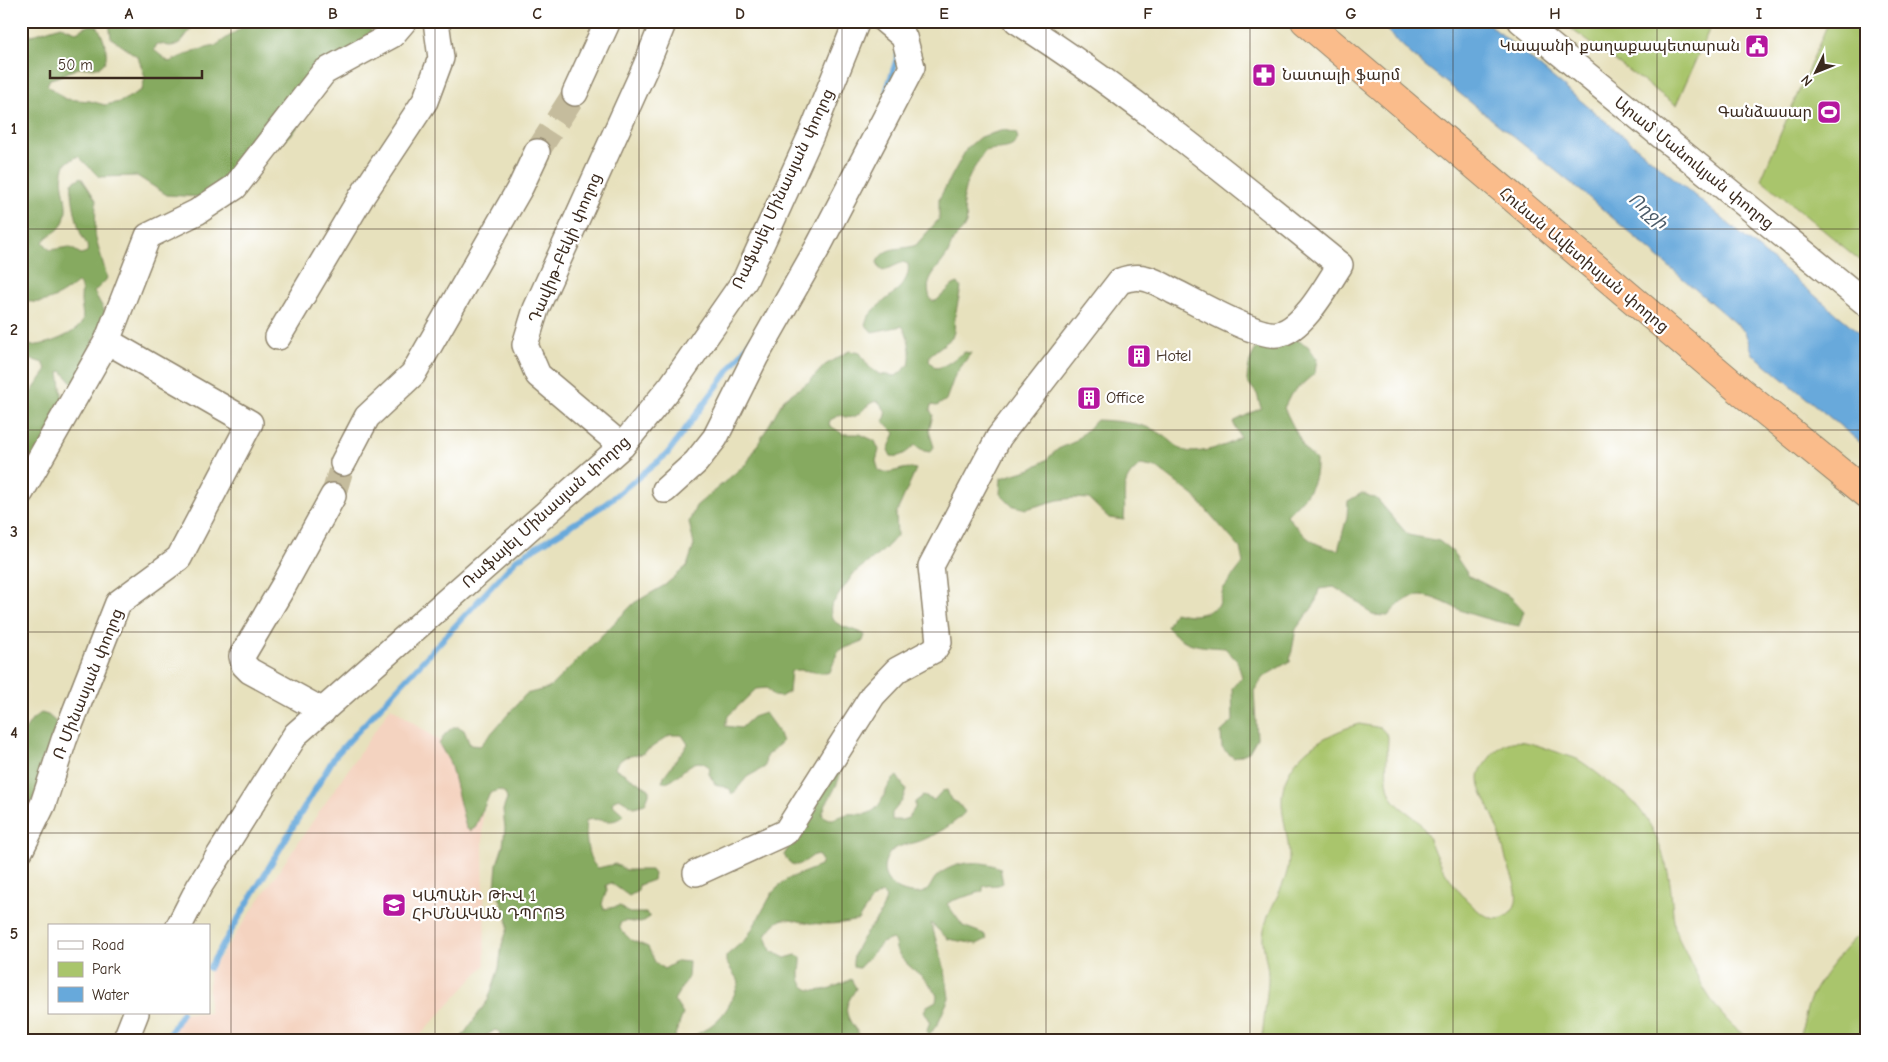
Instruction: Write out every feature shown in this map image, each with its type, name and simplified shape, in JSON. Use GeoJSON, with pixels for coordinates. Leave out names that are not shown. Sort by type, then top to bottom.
{"type":"FeatureCollection","features":[{"type":"Feature","properties":{"kind":"highway","name":"Հունան Ավետիսյան փողոց"},"geometry":{"type":"LineString","coordinates":[[1305,21],[1728,381],[1867,494]]}},
{"type":"Feature","properties":{"kind":"street"},"geometry":{"type":"LineString","coordinates":[[21,492],[108,341],[148,236],[197,212],[235,187],[324,72],[392,35],[404,21]]}},
{"type":"Feature","properties":{"kind":"street"},"geometry":{"type":"LineString","coordinates":[[278,337],[362,196],[425,101],[441,58],[436,21]]}},
{"type":"Feature","properties":{"kind":"street"},"geometry":{"type":"LineString","coordinates":[[575,93],[608,21]]}},
{"type":"Feature","properties":{"kind":"street","name":"Դավիթ-Բեկի փողոց"},"geometry":{"type":"LineString","coordinates":[[622,446],[538,375],[525,345],[536,309],[645,68],[664,21]]}},
{"type":"Feature","properties":{"kind":"street","name":"Ռաֆայել Մինասյան փողոց"},"geometry":{"type":"LineString","coordinates":[[180,924],[199,887],[296,734],[622,446],[672,385],[745,280],[811,135],[856,21]]}},
{"type":"Feature","properties":{"kind":"street"},"geometry":{"type":"LineString","coordinates":[[665,490],[696,462],[715,438],[756,356],[818,247],[912,67],[904,37],[885,21]]}},
{"type":"Feature","properties":{"kind":"street"},"geometry":{"type":"LineString","coordinates":[[696,873],[786,832],[873,695],[897,670],[934,650],[939,642],[931,566],[999,437],[1120,281],[1134,276],[1154,281],[1258,332],[1278,334],[1299,322],[1316,303],[1340,265],[1198,150],[1093,71],[1017,21]]}},
{"type":"Feature","properties":{"kind":"street","name":"Արամ Մանուկյան փողոց"},"geometry":{"type":"LineString","coordinates":[[1521,21],[1867,304]]}},
{"type":"Feature","properties":{"kind":"street"},"geometry":{"type":"LineString","coordinates":[[343,462],[367,417],[413,374],[521,186],[537,152]]}},
{"type":"Feature","properties":{"kind":"street","name":"Ռ Մինասյան փողոց"},"geometry":{"type":"LineString","coordinates":[[21,850],[44,804],[64,740],[118,603],[179,558],[250,423],[108,341]]}},
{"type":"Feature","properties":{"kind":"street"},"geometry":{"type":"LineString","coordinates":[[323,711],[250,671],[244,665],[242,656],[333,496]]}},
{"type":"Feature","properties":{"kind":"street"},"geometry":{"type":"LineString","coordinates":[[125,1041],[136,1014]]}},
{"type":"Feature","properties":{"kind":"shaded area"},"geometry":{"type":"Polygon","coordinates":[[[391,707],[482,771],[485,965],[415,1041],[162,1041],[180,1014],[210,1014],[210,972],[391,707]]]}},
{"type":"Feature","properties":{"kind":"green space"},"geometry":{"type":"Polygon","coordinates":[[[109,21],[211,21],[193,26],[178,44],[170,46],[157,44],[154,50],[169,62],[194,51],[215,46],[244,26],[258,26],[274,21],[362,21],[376,36],[336,70],[294,132],[284,142],[201,197],[167,195],[137,176],[99,177],[78,156],[66,163],[62,177],[66,204],[65,217],[61,227],[43,242],[50,250],[69,247],[81,254],[87,252],[87,245],[81,234],[74,208],[72,193],[72,183],[81,177],[96,200],[95,235],[107,277],[94,292],[106,313],[104,331],[94,338],[75,386],[62,371],[59,372],[63,402],[26,507],[21,511],[21,414],[27,411],[30,394],[47,370],[43,363],[21,356],[21,323],[28,345],[40,345],[64,336],[77,328],[81,324],[83,315],[81,289],[78,282],[68,290],[45,301],[31,302],[21,297],[21,34],[32,35],[61,26],[76,32],[90,25],[97,26],[106,48],[103,64],[96,68],[75,69],[50,79],[47,85],[65,99],[90,101],[105,105],[120,102],[142,90],[145,77],[138,57],[111,38],[109,21]]]}},
{"type":"Feature","properties":{"kind":"green space"},"geometry":{"type":"Polygon","coordinates":[[[1560,21],[1713,21],[1676,105],[1560,21]]]}},
{"type":"Feature","properties":{"kind":"green space","name":"Գանձասար"},"geometry":{"type":"Polygon","coordinates":[[[1829,21],[1867,21],[1867,266],[1761,179],[1829,21]]]}},
{"type":"Feature","properties":{"kind":"green space"},"geometry":{"type":"Polygon","coordinates":[[[1004,130],[1016,133],[1018,138],[1009,147],[985,151],[977,163],[964,193],[963,203],[966,223],[929,281],[928,286],[931,300],[936,301],[953,285],[958,283],[961,288],[952,338],[930,355],[929,361],[936,368],[944,366],[965,352],[971,353],[955,375],[946,400],[937,406],[931,405],[930,410],[933,415],[929,431],[934,447],[930,452],[924,451],[915,445],[901,455],[891,456],[888,450],[895,433],[883,421],[886,416],[885,410],[878,401],[868,405],[853,417],[840,415],[830,420],[829,425],[843,434],[860,434],[875,441],[879,450],[876,461],[879,471],[888,472],[906,468],[916,469],[896,514],[897,536],[884,550],[854,573],[831,606],[833,619],[842,626],[865,635],[863,641],[838,651],[830,672],[791,671],[789,692],[780,697],[774,696],[767,688],[756,689],[728,716],[725,726],[741,728],[753,717],[765,713],[778,731],[782,742],[766,756],[765,767],[747,777],[732,795],[730,789],[715,784],[709,774],[710,768],[704,763],[697,762],[692,764],[675,778],[662,782],[664,776],[688,744],[682,735],[670,735],[642,754],[625,757],[617,763],[615,768],[649,789],[645,804],[634,807],[619,798],[614,800],[612,804],[624,815],[619,819],[614,821],[595,819],[585,821],[589,853],[598,868],[615,864],[626,870],[651,870],[654,874],[653,880],[639,885],[638,891],[629,896],[611,883],[606,885],[607,890],[602,904],[604,909],[620,906],[629,913],[646,913],[650,917],[641,923],[625,921],[620,923],[620,929],[631,940],[648,947],[655,962],[664,969],[678,961],[689,962],[688,977],[674,1000],[683,1014],[675,1035],[677,1039],[682,1041],[498,1041],[500,1032],[495,1030],[478,1041],[459,1041],[488,1000],[499,968],[502,944],[508,928],[507,915],[495,888],[497,864],[503,846],[505,828],[503,810],[507,799],[505,793],[500,790],[490,793],[475,828],[470,831],[466,828],[450,763],[439,744],[445,734],[453,727],[459,727],[464,730],[470,745],[480,746],[526,694],[549,688],[634,603],[665,585],[687,566],[694,545],[689,522],[696,506],[747,463],[784,399],[810,381],[825,365],[849,351],[860,353],[869,367],[879,374],[896,376],[909,365],[909,345],[902,326],[872,332],[865,324],[875,309],[904,282],[908,273],[908,264],[903,262],[883,271],[879,268],[877,262],[889,250],[916,245],[939,219],[939,199],[967,148],[980,137],[1004,130]]]}},
{"type":"Feature","properties":{"kind":"green space"},"geometry":{"type":"Polygon","coordinates":[[[1295,339],[1308,346],[1317,359],[1315,373],[1291,394],[1284,408],[1305,450],[1316,460],[1316,470],[1309,491],[1287,515],[1298,529],[1314,542],[1338,550],[1347,517],[1348,501],[1362,493],[1377,499],[1408,535],[1439,541],[1452,551],[1469,576],[1512,598],[1524,611],[1519,626],[1480,617],[1439,600],[1419,596],[1409,598],[1388,616],[1372,615],[1361,604],[1334,587],[1319,589],[1315,604],[1296,629],[1290,661],[1263,677],[1254,691],[1257,738],[1249,752],[1234,758],[1222,748],[1221,732],[1233,721],[1232,688],[1242,677],[1237,661],[1225,648],[1207,647],[1187,642],[1167,627],[1174,612],[1187,615],[1198,614],[1219,605],[1223,589],[1243,563],[1240,548],[1194,496],[1157,468],[1141,465],[1129,477],[1125,490],[1124,520],[1109,518],[1089,499],[1058,500],[1026,509],[1011,505],[1000,494],[1001,478],[1031,469],[1046,460],[1058,449],[1074,442],[1097,420],[1126,422],[1147,427],[1163,435],[1185,451],[1212,449],[1230,443],[1240,437],[1233,422],[1261,408],[1257,394],[1247,381],[1249,364],[1253,354],[1263,340],[1295,339]]]}},
{"type":"Feature","properties":{"kind":"green space"},"geometry":{"type":"Polygon","coordinates":[[[41,713],[48,715],[64,729],[41,760],[44,770],[21,832],[21,736],[32,720],[41,713]]]}},
{"type":"Feature","properties":{"kind":"green space"},"geometry":{"type":"Polygon","coordinates":[[[1359,724],[1381,728],[1388,736],[1386,766],[1387,781],[1391,795],[1421,825],[1438,860],[1459,891],[1469,903],[1491,918],[1501,918],[1511,912],[1516,900],[1515,886],[1498,828],[1482,794],[1479,783],[1481,769],[1499,748],[1514,742],[1522,742],[1572,757],[1582,762],[1622,792],[1639,809],[1658,841],[1669,877],[1676,931],[1699,980],[1722,1015],[1742,1034],[1754,1041],[1262,1041],[1268,981],[1263,935],[1267,918],[1286,877],[1289,860],[1282,804],[1283,788],[1295,762],[1306,752],[1331,735],[1359,724]]]}},
{"type":"Feature","properties":{"kind":"green space"},"geometry":{"type":"Polygon","coordinates":[[[833,774],[840,774],[822,815],[828,819],[834,819],[847,814],[866,814],[872,811],[881,802],[892,781],[897,776],[906,790],[902,801],[892,813],[892,820],[908,818],[915,808],[915,802],[923,796],[934,800],[942,791],[947,790],[951,800],[958,803],[965,812],[950,825],[932,836],[895,848],[889,854],[884,871],[886,878],[897,888],[904,892],[921,893],[926,891],[936,877],[958,865],[984,863],[1000,868],[1003,883],[983,887],[983,891],[953,900],[947,904],[963,926],[984,934],[987,939],[977,944],[948,939],[931,923],[945,970],[949,998],[938,1023],[928,1037],[927,1031],[930,1021],[924,1011],[927,1006],[936,1001],[937,996],[929,983],[902,959],[892,939],[882,943],[859,968],[853,967],[857,948],[883,907],[886,897],[882,893],[873,898],[858,920],[828,924],[791,919],[782,920],[777,922],[766,935],[771,951],[785,958],[796,955],[801,957],[800,979],[807,989],[827,989],[851,979],[856,988],[848,1004],[847,1011],[852,1025],[865,1041],[683,1041],[712,1025],[730,1004],[739,982],[726,962],[726,956],[747,938],[773,892],[787,879],[820,866],[822,861],[819,856],[814,855],[795,865],[791,864],[784,855],[833,774]]]}},
{"type":"Feature","properties":{"kind":"green space"},"geometry":{"type":"Polygon","coordinates":[[[1867,926],[1867,1041],[1795,1041],[1799,1036],[1811,997],[1816,988],[1836,960],[1867,926]]]}},
{"type":"Feature","properties":{"kind":"water","name":"Ողջի"},"geometry":{"type":"Polygon","coordinates":[[[1377,21],[1485,21],[1867,339],[1867,448],[1753,354],[1745,332],[1586,195],[1413,56],[1377,21]]]}},
{"type":"Feature","properties":{"kind":"waterway"},"geometry":{"type":"LineString","coordinates":[[887,90],[899,52]]}},
{"type":"Feature","properties":{"kind":"waterway"},"geometry":{"type":"LineString","coordinates":[[210,966],[335,756],[517,559],[604,505],[667,454],[752,339]]}},
{"type":"Feature","properties":{"kind":"waterway"},"geometry":{"type":"LineString","coordinates":[[165,1041],[181,1014]]}},
{"type":"Feature","properties":{"kind":"tunnel"},"geometry":{"type":"LineString","coordinates":[[537,152],[575,93]]}},
{"type":"Feature","properties":{"kind":"tunnel"},"geometry":{"type":"LineString","coordinates":[[333,496],[343,463]]}},
{"type":"Feature","properties":{"kind":"place","name":"Կապանի քաղաքապետարան"},"geometry":{"type":"Point","coordinates":[1757,46]}},
{"type":"Feature","properties":{"kind":"place","name":"Նատալի ֆարմ"},"geometry":{"type":"Point","coordinates":[1264,75]}},
{"type":"Feature","properties":{"kind":"place","name":"Գանձասար"},"geometry":{"type":"Point","coordinates":[1829,112]}},
{"type":"Feature","properties":{"kind":"place","name":"Hotel"},"geometry":{"type":"Point","coordinates":[1139,356]}},
{"type":"Feature","properties":{"kind":"place","name":"Office"},"geometry":{"type":"Point","coordinates":[1089,398]}},
{"type":"Feature","properties":{"kind":"place","name":"ԿԱՊԱՆԻ ԹԻՎ 1 ՀԻՄՆԱԿԱՆ ԴՊՐՈՑ"},"geometry":{"type":"Point","coordinates":[394,905]}}]}
